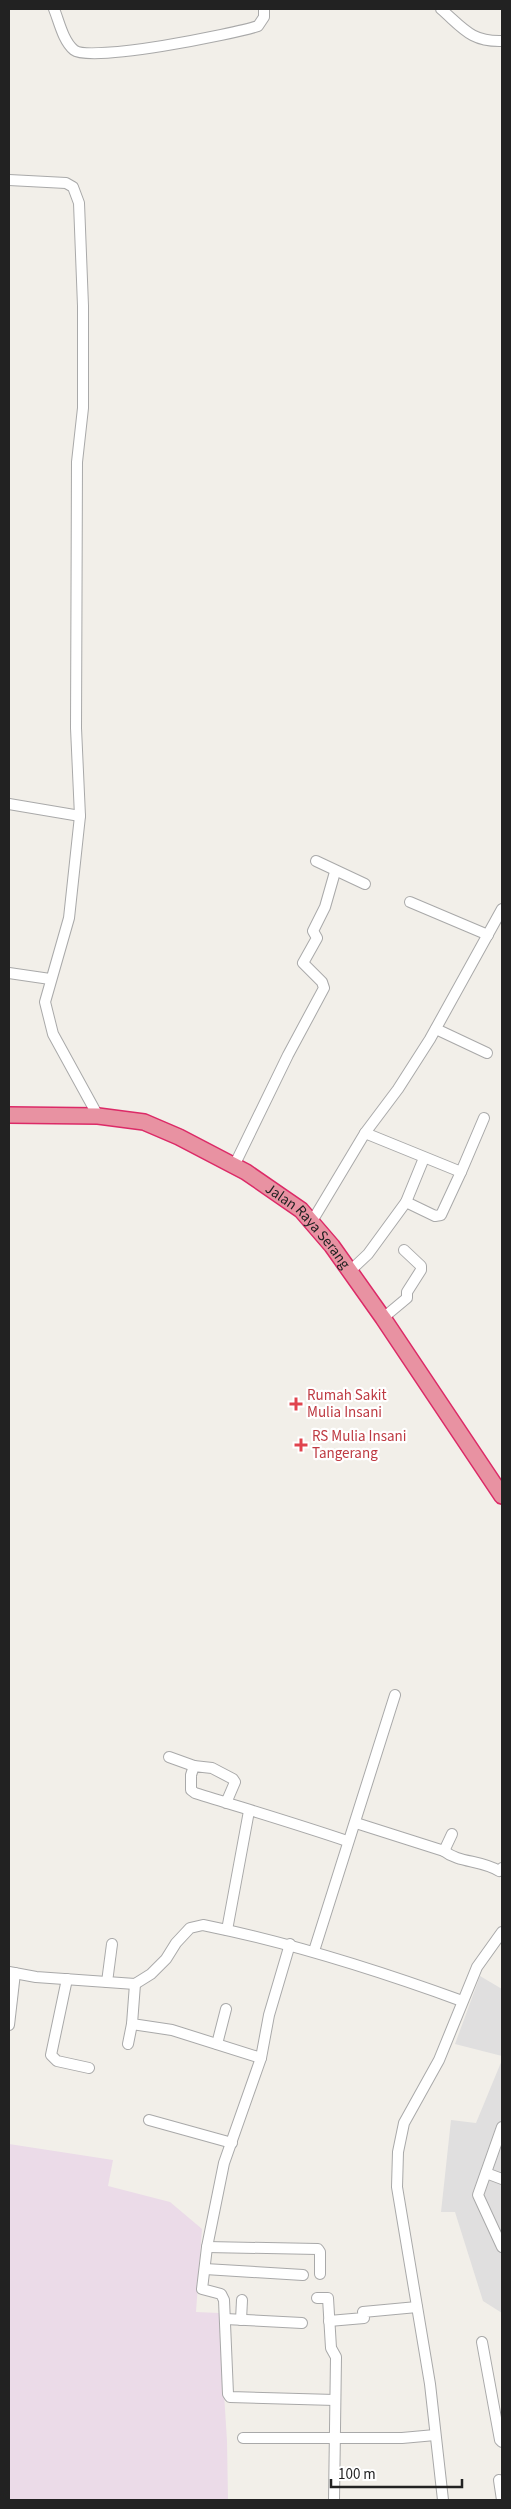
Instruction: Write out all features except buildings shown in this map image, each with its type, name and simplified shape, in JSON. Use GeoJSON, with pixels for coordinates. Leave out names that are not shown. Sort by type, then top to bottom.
{"type":"FeatureCollection","features":[{"type":"Feature","properties":{"kind":"highway","name":"Jalan Raya Serang"},"geometry":{"type":"LineString","coordinates":[[9,1115],[98,1116],[144,1122],[179,1136],[234,1166],[301,1210],[350,1271],[502,1496]]}},
{"type":"Feature","properties":{"kind":"street"},"geometry":{"type":"LineString","coordinates":[[54,9],[68,43],[74,50],[82,54],[114,52],[211,38],[246,30],[258,26],[264,17],[264,9]]}},
{"type":"Feature","properties":{"kind":"street"},"geometry":{"type":"LineString","coordinates":[[442,9],[470,35],[478,39],[502,41]]}},
{"type":"Feature","properties":{"kind":"street"},"geometry":{"type":"LineString","coordinates":[[9,180],[66,183],[73,187],[79,202],[83,258],[83,408],[77,462],[76,728],[80,816],[69,918],[50,979],[45,1002],[53,1034],[98,1116]]}},
{"type":"Feature","properties":{"kind":"street"},"geometry":{"type":"LineString","coordinates":[[9,804],[80,816]]}},
{"type":"Feature","properties":{"kind":"street"},"geometry":{"type":"LineString","coordinates":[[316,862],[365,884]]}},
{"type":"Feature","properties":{"kind":"street"},"geometry":{"type":"LineString","coordinates":[[234,1166],[288,1055],[324,988],[322,982],[302,963],[316,938],[313,932],[324,907],[335,872]]}},
{"type":"Feature","properties":{"kind":"street"},"geometry":{"type":"LineString","coordinates":[[410,902],[488,935]]}},
{"type":"Feature","properties":{"kind":"street"},"geometry":{"type":"LineString","coordinates":[[311,1223],[365,1133],[398,1089],[436,1029],[502,909]]}},
{"type":"Feature","properties":{"kind":"street"},"geometry":{"type":"LineString","coordinates":[[9,972],[50,979]]}},
{"type":"Feature","properties":{"kind":"street"},"geometry":{"type":"LineString","coordinates":[[436,1029],[487,1054]]}},
{"type":"Feature","properties":{"kind":"street"},"geometry":{"type":"LineString","coordinates":[[406,1202],[435,1216],[442,1215],[484,1118]]}},
{"type":"Feature","properties":{"kind":"street"},"geometry":{"type":"LineString","coordinates":[[365,1133],[461,1172]]}},
{"type":"Feature","properties":{"kind":"street"},"geometry":{"type":"LineString","coordinates":[[350,1271],[368,1254],[406,1202],[424,1158]]}},
{"type":"Feature","properties":{"kind":"street"},"geometry":{"type":"LineString","coordinates":[[383,1318],[407,1298],[408,1292],[421,1270],[420,1266],[404,1250]]}},
{"type":"Feature","properties":{"kind":"street"},"geometry":{"type":"LineString","coordinates":[[314,1951],[347,1841],[356,1823],[395,1695]]}},
{"type":"Feature","properties":{"kind":"street"},"geometry":{"type":"LineString","coordinates":[[169,1758],[194,1766],[212,1768],[233,1779],[235,1782],[226,1803]]}},
{"type":"Feature","properties":{"kind":"street"},"geometry":{"type":"LineString","coordinates":[[194,1766],[191,1775],[191,1790],[249,1811],[347,1841]]}},
{"type":"Feature","properties":{"kind":"street"},"geometry":{"type":"LineString","coordinates":[[227,1930],[249,1811]]}},
{"type":"Feature","properties":{"kind":"street"},"geometry":{"type":"LineString","coordinates":[[356,1823],[444,1851],[454,1858],[481,1863],[499,1871],[502,1868]]}},
{"type":"Feature","properties":{"kind":"street"},"geometry":{"type":"LineString","coordinates":[[444,1851],[452,1834]]}},
{"type":"Feature","properties":{"kind":"street"},"geometry":{"type":"LineString","coordinates":[[9,2026],[12,1973],[36,1977],[134,1984],[151,1974],[166,1959],[176,1943],[190,1928],[203,1925],[314,1951],[388,1974],[462,2001]]}},
{"type":"Feature","properties":{"kind":"street"},"geometry":{"type":"LineString","coordinates":[[443,2500],[430,2384],[397,2186],[398,2152],[404,2123],[439,2060],[477,1967],[502,1932]]}},
{"type":"Feature","properties":{"kind":"street"},"geometry":{"type":"LineString","coordinates":[[107,1982],[112,1944]]}},
{"type":"Feature","properties":{"kind":"street"},"geometry":{"type":"LineString","coordinates":[[290,1944],[269,2015],[261,2058],[224,2163],[207,2247],[202,2289],[223,2296],[228,2394],[230,2397],[335,2400]]}},
{"type":"Feature","properties":{"kind":"street"},"geometry":{"type":"LineString","coordinates":[[67,1979],[51,2055],[52,2059],[57,2061],[89,2068]]}},
{"type":"Feature","properties":{"kind":"street"},"geometry":{"type":"LineString","coordinates":[[128,2044],[132,2024],[134,1984]]}},
{"type":"Feature","properties":{"kind":"street"},"geometry":{"type":"LineString","coordinates":[[217,2044],[226,2009]]}},
{"type":"Feature","properties":{"kind":"street"},"geometry":{"type":"LineString","coordinates":[[132,2024],[172,2030],[261,2058]]}},
{"type":"Feature","properties":{"kind":"street"},"geometry":{"type":"LineString","coordinates":[[149,2120],[232,2143]]}},
{"type":"Feature","properties":{"kind":"street"},"geometry":{"type":"LineString","coordinates":[[501,2132],[478,2195],[502,2247]]}},
{"type":"Feature","properties":{"kind":"street"},"geometry":{"type":"LineString","coordinates":[[486,2173],[502,2179]]}},
{"type":"Feature","properties":{"kind":"street"},"geometry":{"type":"LineString","coordinates":[[490,2220],[502,2224]]}},
{"type":"Feature","properties":{"kind":"street"},"geometry":{"type":"LineString","coordinates":[[207,2247],[318,2249],[320,2252],[320,2274]]}},
{"type":"Feature","properties":{"kind":"street"},"geometry":{"type":"LineString","coordinates":[[205,2269],[303,2275]]}},
{"type":"Feature","properties":{"kind":"street"},"geometry":{"type":"LineString","coordinates":[[317,2298],[328,2298],[331,2348],[336,2357],[334,2500]]}},
{"type":"Feature","properties":{"kind":"street"},"geometry":{"type":"LineString","coordinates":[[241,2320],[242,2300]]}},
{"type":"Feature","properties":{"kind":"street"},"geometry":{"type":"LineString","coordinates":[[328,2321],[364,2318],[363,2312],[418,2307]]}},
{"type":"Feature","properties":{"kind":"street"},"geometry":{"type":"LineString","coordinates":[[225,2319],[302,2323]]}},
{"type":"Feature","properties":{"kind":"street"},"geometry":{"type":"LineString","coordinates":[[482,2342],[500,2440],[502,2442]]}},
{"type":"Feature","properties":{"kind":"street"},"geometry":{"type":"LineString","coordinates":[[243,2438],[402,2438],[435,2435]]}},
{"type":"Feature","properties":{"kind":"street"},"geometry":{"type":"LineString","coordinates":[[498,2480],[502,2500]]}},
{"type":"Feature","properties":{"kind":"shaded area"},"geometry":{"type":"Polygon","coordinates":[[[480,1976],[502,1989],[502,2056],[455,2044],[480,1976]]]}},
{"type":"Feature","properties":{"kind":"shaded area"},"geometry":{"type":"Polygon","coordinates":[[[502,2060],[502,2313],[483,2301],[455,2212],[441,2212],[451,2120],[476,2123],[502,2060]]]}},
{"type":"Feature","properties":{"kind":"shaded area"},"geometry":{"type":"Polygon","coordinates":[[[9,2144],[113,2160],[108,2186],[170,2202],[202,2229],[196,2312],[219,2313],[227,2441],[228,2500],[9,2500],[9,2144]]]}},
{"type":"Feature","properties":{"kind":"place","name":"Rumah Sakit Mulia Insani"},"geometry":{"type":"Point","coordinates":[296,1404]}},
{"type":"Feature","properties":{"kind":"place","name":"RS Mulia Insani Tangerang"},"geometry":{"type":"Point","coordinates":[301,1445]}}]}
